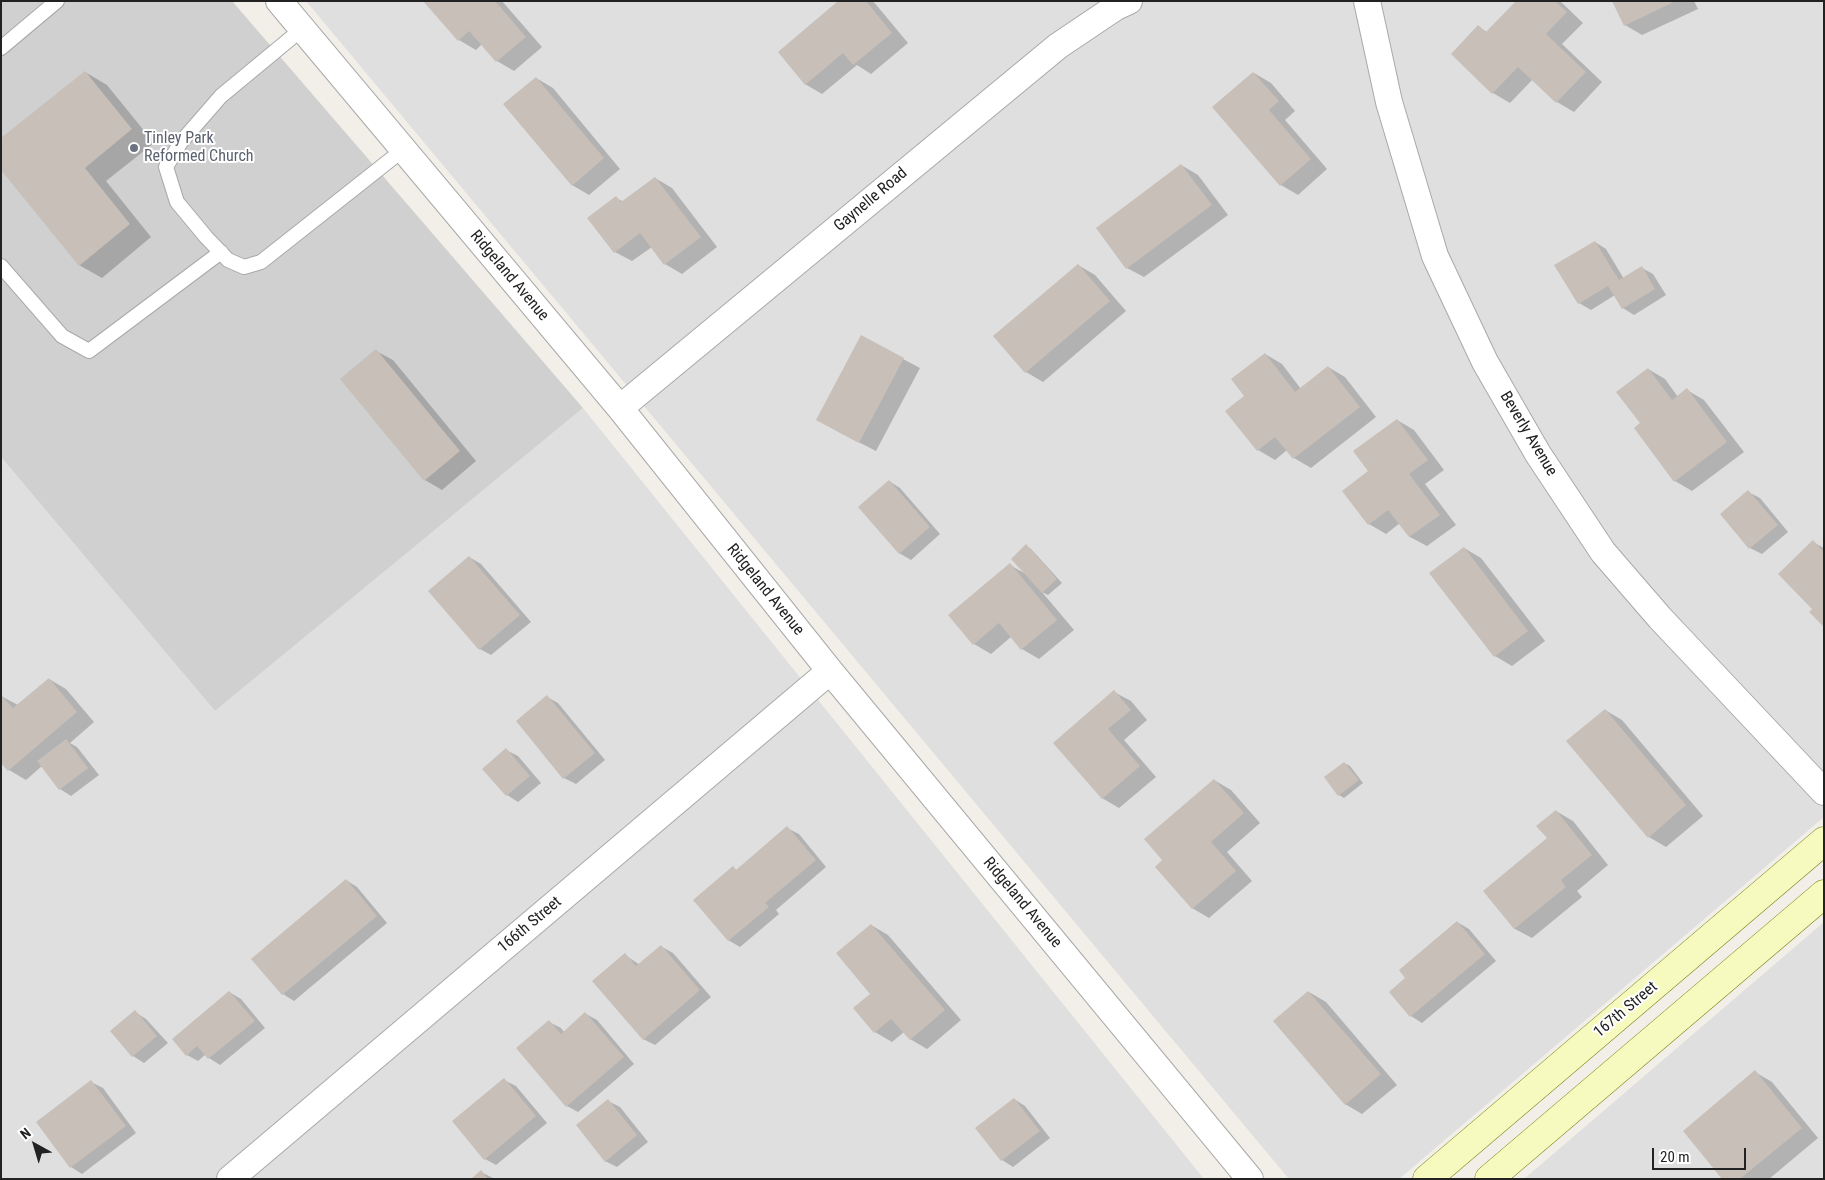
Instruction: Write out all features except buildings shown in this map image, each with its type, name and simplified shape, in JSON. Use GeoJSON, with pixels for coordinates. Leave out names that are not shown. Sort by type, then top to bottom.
{"type":"FeatureCollection","features":[{"type":"Feature","properties":{"kind":"main road","name":"167th Street"},"geometry":{"type":"LineString","coordinates":[[1427,1179],[1824,841]]}},
{"type":"Feature","properties":{"kind":"main road"},"geometry":{"type":"LineString","coordinates":[[1489,1179],[1824,894]]}},
{"type":"Feature","properties":{"kind":"street","name":"Ridgeland Avenue"},"geometry":{"type":"LineString","coordinates":[[279,1],[620,408],[830,671],[1250,1179]]}},
{"type":"Feature","properties":{"kind":"street","name":"Gaynelle Road"},"geometry":{"type":"LineString","coordinates":[[620,408],[1058,46],[1116,6],[1129,1]]}},
{"type":"Feature","properties":{"kind":"street","name":"Beverly Avenue"},"geometry":{"type":"LineString","coordinates":[[1366,1],[1389,102],[1435,256],[1485,362],[1538,454],[1604,552],[1660,618],[1824,792]]}},
{"type":"Feature","properties":{"kind":"street","name":"166th Street"},"geometry":{"type":"LineString","coordinates":[[230,1179],[830,671]]}},
{"type":"Feature","properties":{"kind":"lane"},"geometry":{"type":"LineString","coordinates":[[1,48],[57,1]]}},
{"type":"Feature","properties":{"kind":"lane"},"geometry":{"type":"LineString","coordinates":[[302,28],[221,96],[181,142],[166,166],[176,202],[228,260],[244,268],[261,262],[404,149]]}},
{"type":"Feature","properties":{"kind":"lane"},"geometry":{"type":"LineString","coordinates":[[1,266],[62,336],[89,352],[221,252]]}},
{"type":"Feature","properties":{"kind":"shaded area"},"geometry":{"type":"Polygon","coordinates":[[[1,1],[232,1],[583,408],[215,711],[1,457],[1,1]]]}},
{"type":"Feature","properties":{"kind":"shaded area"},"geometry":{"type":"Polygon","coordinates":[[[306,1],[1824,1],[1824,817],[1399,1179],[1289,1179],[306,1]]]}},
{"type":"Feature","properties":{"kind":"shaded area"},"geometry":{"type":"Polygon","coordinates":[[[583,408],[1204,1179],[1,1179],[1,457],[215,711],[583,408]]]}},
{"type":"Feature","properties":{"kind":"shaded area"},"geometry":{"type":"Polygon","coordinates":[[[1824,922],[1824,1179],[1524,1179],[1824,922]]]}},
{"type":"Feature","properties":{"kind":"place","name":"Tinley Park Reformed Church"},"geometry":{"type":"Point","coordinates":[134,148]}}]}
